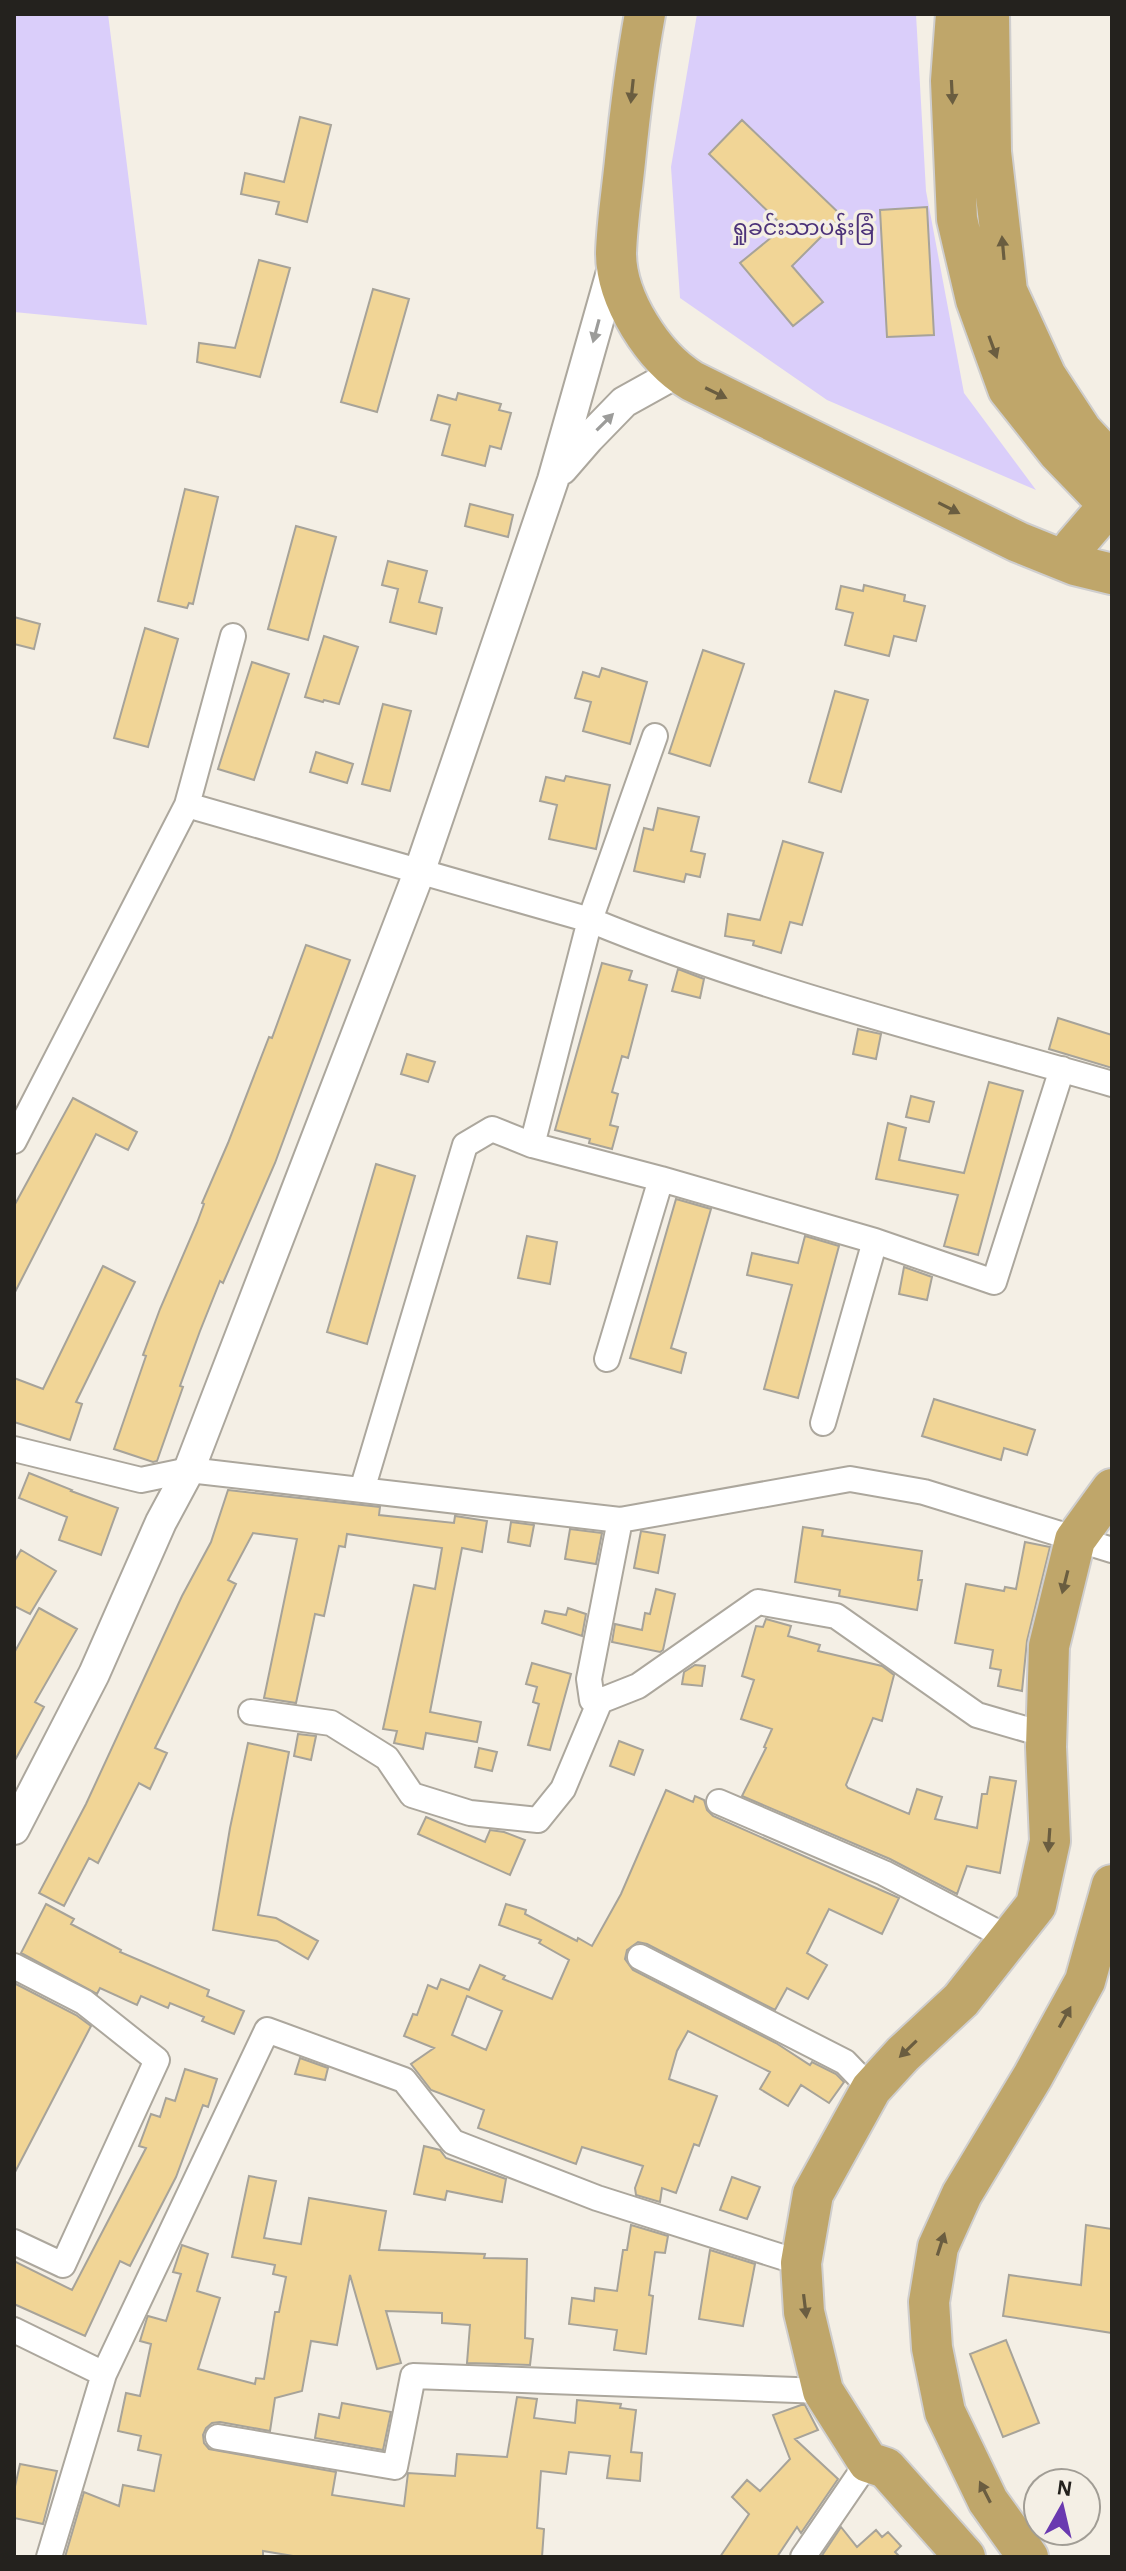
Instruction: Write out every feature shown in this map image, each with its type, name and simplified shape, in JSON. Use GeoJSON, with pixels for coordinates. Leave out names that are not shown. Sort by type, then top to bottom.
{"type":"FeatureCollection","features":[{"type":"Feature","properties":{"kind":"highway"},"geometry":{"type":"LineString","coordinates":[[645,14],[634,73],[616,255],[626,300],[641,329],[678,372],[1018,542],[1045,541],[1093,560]]}},
{"type":"Feature","properties":{"kind":"highway"},"geometry":{"type":"LineString","coordinates":[[956,14],[951,81],[957,219],[976,300],[1008,389],[1058,452],[1112,508],[1099,517],[1093,560],[1112,599]]}},
{"type":"Feature","properties":{"kind":"highway"},"geometry":{"type":"LineString","coordinates":[[989,14],[991,152],[1007,291],[1046,376],[1082,431],[1112,463]]}},
{"type":"Feature","properties":{"kind":"highway"},"geometry":{"type":"LineString","coordinates":[[961,2555],[886,2468],[868,2462],[823,2391],[804,2312],[801,2263],[813,2194],[871,2089],[961,2000],[1036,1905],[1050,1841],[1046,1735],[1049,1646],[1094,1545],[1112,1489]]}},
{"type":"Feature","properties":{"kind":"highway"},"geometry":{"type":"LineString","coordinates":[[1028,2557],[988,2501],[945,2412],[932,2348],[929,2302],[938,2247],[962,2194],[1033,2076],[1085,1981],[1112,1885]]}},
{"type":"Feature","properties":{"kind":"street"},"geometry":{"type":"LineString","coordinates":[[14,1829],[94,1674],[161,1522],[189,1470],[420,870],[553,480],[616,255]]}},
{"type":"Feature","properties":{"kind":"street"},"geometry":{"type":"LineString","coordinates":[[553,480],[624,402],[678,372]]}},
{"type":"Feature","properties":{"kind":"street"},"geometry":{"type":"LineString","coordinates":[[14,1141],[187,805],[233,636]]}},
{"type":"Feature","properties":{"kind":"street"},"geometry":{"type":"LineString","coordinates":[[532,1145],[590,920],[655,736]]}},
{"type":"Feature","properties":{"kind":"street"},"geometry":{"type":"LineString","coordinates":[[187,805],[590,920],[633,938],[793,991],[1112,1084]]}},
{"type":"Feature","properties":{"kind":"street"},"geometry":{"type":"LineString","coordinates":[[362,1490],[465,1145],[492,1129],[532,1145],[875,1241],[994,1282],[1062,1069]]}},
{"type":"Feature","properties":{"kind":"street"},"geometry":{"type":"LineString","coordinates":[[607,1359],[661,1179]]}},
{"type":"Feature","properties":{"kind":"street"},"geometry":{"type":"LineString","coordinates":[[823,1423],[875,1241]]}},
{"type":"Feature","properties":{"kind":"street"},"geometry":{"type":"LineString","coordinates":[[14,1449],[141,1480],[189,1470],[620,1520],[850,1479],[924,1492],[1094,1545]]}},
{"type":"Feature","properties":{"kind":"street"},"geometry":{"type":"LineString","coordinates":[[592,1700],[589,1679],[620,1520]]}},
{"type":"Feature","properties":{"kind":"street"},"geometry":{"type":"LineString","coordinates":[[251,1712],[331,1723],[387,1758],[412,1795],[470,1813],[538,1820],[563,1789],[600,1701],[638,1686],[758,1602],[836,1616],[977,1715],[1046,1735]]}},
{"type":"Feature","properties":{"kind":"street"},"geometry":{"type":"LineString","coordinates":[[719,1802],[884,1873],[1010,1939]]}},
{"type":"Feature","properties":{"kind":"street"},"geometry":{"type":"LineString","coordinates":[[640,1957],[845,2062],[871,2089]]}},
{"type":"Feature","properties":{"kind":"street"},"geometry":{"type":"LineString","coordinates":[[14,1966],[84,2002],[157,2060],[63,2265],[14,2242]]}},
{"type":"Feature","properties":{"kind":"street"},"geometry":{"type":"LineString","coordinates":[[49,2557],[104,2374],[267,2030],[404,2080],[453,2142],[597,2198],[801,2263]]}},
{"type":"Feature","properties":{"kind":"street"},"geometry":{"type":"LineString","coordinates":[[14,2330],[104,2374]]}},
{"type":"Feature","properties":{"kind":"street"},"geometry":{"type":"LineString","coordinates":[[218,2437],[395,2467],[413,2376],[823,2391]]}},
{"type":"Feature","properties":{"kind":"street"},"geometry":{"type":"LineString","coordinates":[[803,2557],[868,2462]]}},
{"type":"Feature","properties":{"kind":"green space"},"geometry":{"type":"Polygon","coordinates":[[[14,14],[108,14],[147,325],[14,312],[14,14]]]}},
{"type":"Feature","properties":{"kind":"green space","name":"ရှုခင်းသာပန်းခြံ"},"geometry":{"type":"Polygon","coordinates":[[[697,14],[916,14],[926,191],[964,393],[1036,490],[827,400],[680,298],[671,167],[697,14]]]}},
{"type":"Feature","properties":{"kind":"building"},"geometry":{"type":"Polygon","coordinates":[[[300,117],[331,125],[307,222],[276,214],[279,202],[241,194],[245,173],[284,182],[300,117]]]}},
{"type":"Feature","properties":{"kind":"building"},"geometry":{"type":"Polygon","coordinates":[[[742,120],[842,216],[792,266],[823,302],[793,326],[740,263],[784,227],[709,154],[742,120]]]}},
{"type":"Feature","properties":{"kind":"building"},"geometry":{"type":"Polygon","coordinates":[[[927,207],[934,335],[887,337],[880,210],[927,207]]]}},
{"type":"Feature","properties":{"kind":"building"},"geometry":{"type":"Polygon","coordinates":[[[259,260],[290,268],[260,377],[197,362],[199,343],[235,348],[259,260]]]}},
{"type":"Feature","properties":{"kind":"building"},"geometry":{"type":"Polygon","coordinates":[[[373,289],[409,299],[377,412],[341,402],[373,289]]]}},
{"type":"Feature","properties":{"kind":"building"},"geometry":{"type":"Polygon","coordinates":[[[458,393],[501,404],[499,410],[511,413],[501,449],[490,446],[485,466],[442,455],[450,425],[431,420],[438,395],[456,400],[458,393]]]}},
{"type":"Feature","properties":{"kind":"building"},"geometry":{"type":"Polygon","coordinates":[[[185,489],[218,497],[193,604],[189,603],[187,608],[158,601],[185,489]]]}},
{"type":"Feature","properties":{"kind":"building"},"geometry":{"type":"Polygon","coordinates":[[[470,504],[513,515],[508,537],[465,526],[470,504]]]}},
{"type":"Feature","properties":{"kind":"building"},"geometry":{"type":"Polygon","coordinates":[[[296,526],[336,537],[308,640],[268,629],[296,526]]]}},
{"type":"Feature","properties":{"kind":"building"},"geometry":{"type":"Polygon","coordinates":[[[388,561],[427,571],[419,602],[442,608],[436,634],[390,622],[398,589],[382,585],[388,561]]]}},
{"type":"Feature","properties":{"kind":"building"},"geometry":{"type":"Polygon","coordinates":[[[864,585],[905,595],[904,601],[925,606],[916,641],[894,636],[889,656],[845,645],[853,613],[836,609],[841,586],[863,591],[864,585]]]}},
{"type":"Feature","properties":{"kind":"building"},"geometry":{"type":"Polygon","coordinates":[[[14,617],[40,624],[34,649],[14,644],[14,617]]]}},
{"type":"Feature","properties":{"kind":"building"},"geometry":{"type":"Polygon","coordinates":[[[145,628],[178,639],[148,747],[114,738],[145,628]]]}},
{"type":"Feature","properties":{"kind":"building"},"geometry":{"type":"Polygon","coordinates":[[[324,636],[358,647],[339,704],[305,697],[324,636]]]}},
{"type":"Feature","properties":{"kind":"building"},"geometry":{"type":"Polygon","coordinates":[[[703,650],[744,664],[710,766],[669,753],[703,650]]]}},
{"type":"Feature","properties":{"kind":"building"},"geometry":{"type":"Polygon","coordinates":[[[252,662],[289,674],[254,780],[218,769],[252,662]]]}},
{"type":"Feature","properties":{"kind":"building"},"geometry":{"type":"Polygon","coordinates":[[[602,668],[647,682],[630,744],[583,731],[591,702],[575,698],[583,672],[599,677],[602,668]]]}},
{"type":"Feature","properties":{"kind":"building"},"geometry":{"type":"Polygon","coordinates":[[[835,691],[868,700],[841,792],[809,782],[835,691]]]}},
{"type":"Feature","properties":{"kind":"building"},"geometry":{"type":"Polygon","coordinates":[[[383,704],[411,711],[390,791],[362,784],[383,704]]]}},
{"type":"Feature","properties":{"kind":"building"},"geometry":{"type":"Polygon","coordinates":[[[316,752],[353,764],[347,783],[310,772],[316,752]]]}},
{"type":"Feature","properties":{"kind":"building"},"geometry":{"type":"Polygon","coordinates":[[[566,776],[610,785],[596,849],[549,839],[557,805],[540,801],[546,777],[564,781],[566,776]]]}},
{"type":"Feature","properties":{"kind":"building"},"geometry":{"type":"Polygon","coordinates":[[[658,808],[699,817],[691,851],[705,854],[700,877],[686,874],[684,882],[634,871],[644,828],[653,830],[658,808]]]}},
{"type":"Feature","properties":{"kind":"building"},"geometry":{"type":"Polygon","coordinates":[[[783,841],[823,853],[802,925],[790,922],[781,953],[753,945],[754,941],[725,936],[728,914],[760,920],[783,841]]]}},
{"type":"Feature","properties":{"kind":"building"},"geometry":{"type":"Polygon","coordinates":[[[306,945],[350,960],[275,1163],[200,1331],[157,1461],[114,1449],[160,1309],[269,1037],[272,1038],[306,945]]]}},
{"type":"Feature","properties":{"kind":"building"},"geometry":{"type":"Polygon","coordinates":[[[602,963],[632,971],[629,980],[647,985],[628,1058],[622,1056],[612,1092],[618,1094],[610,1125],[618,1127],[612,1149],[589,1143],[590,1139],[555,1130],[602,963]]]}},
{"type":"Feature","properties":{"kind":"building"},"geometry":{"type":"Polygon","coordinates":[[[678,969],[704,979],[700,998],[672,991],[678,969]]]}},
{"type":"Feature","properties":{"kind":"building"},"geometry":{"type":"Polygon","coordinates":[[[1058,1018],[1112,1035],[1112,1068],[1049,1049],[1058,1018]]]}},
{"type":"Feature","properties":{"kind":"building"},"geometry":{"type":"Polygon","coordinates":[[[858,1029],[881,1034],[876,1059],[853,1054],[858,1029]]]}},
{"type":"Feature","properties":{"kind":"building"},"geometry":{"type":"Polygon","coordinates":[[[407,1054],[435,1062],[428,1082],[401,1074],[407,1054]]]}},
{"type":"Feature","properties":{"kind":"building"},"geometry":{"type":"Polygon","coordinates":[[[989,1082],[1023,1091],[978,1255],[944,1246],[958,1195],[876,1179],[888,1123],[906,1128],[899,1160],[964,1173],[989,1082]]]}},
{"type":"Feature","properties":{"kind":"building"},"geometry":{"type":"Polygon","coordinates":[[[911,1096],[934,1102],[929,1122],[906,1117],[911,1096]]]}},
{"type":"Feature","properties":{"kind":"building"},"geometry":{"type":"Polygon","coordinates":[[[73,1098],[137,1132],[128,1150],[96,1134],[14,1294],[14,1206],[73,1098]]]}},
{"type":"Feature","properties":{"kind":"building"},"geometry":{"type":"Polygon","coordinates":[[[376,1164],[415,1176],[367,1344],[327,1332],[376,1164]]]}},
{"type":"Feature","properties":{"kind":"building"},"geometry":{"type":"Polygon","coordinates":[[[676,1199],[711,1209],[671,1348],[686,1353],[681,1373],[630,1358],[676,1199]]]}},
{"type":"Feature","properties":{"kind":"building"},"geometry":{"type":"Polygon","coordinates":[[[527,1236],[557,1242],[550,1284],[518,1278],[527,1236]]]}},
{"type":"Feature","properties":{"kind":"building"},"geometry":{"type":"Polygon","coordinates":[[[805,1236],[839,1246],[798,1398],[764,1389],[792,1285],[747,1275],[752,1253],[798,1263],[805,1236]]]}},
{"type":"Feature","properties":{"kind":"building"},"geometry":{"type":"Polygon","coordinates":[[[103,1266],[135,1282],[76,1402],[82,1404],[70,1440],[14,1422],[14,1378],[43,1389],[103,1266]]]}},
{"type":"Feature","properties":{"kind":"building"},"geometry":{"type":"Polygon","coordinates":[[[904,1267],[932,1277],[927,1300],[899,1294],[904,1267]]]}},
{"type":"Feature","properties":{"kind":"building"},"geometry":{"type":"Polygon","coordinates":[[[934,1399],[1035,1430],[1027,1455],[1004,1448],[1001,1460],[922,1436],[934,1399]]]}},
{"type":"Feature","properties":{"kind":"building"},"geometry":{"type":"Polygon","coordinates":[[[29,1473],[118,1508],[101,1555],[59,1540],[67,1517],[19,1498],[29,1473]]]}},
{"type":"Feature","properties":{"kind":"building"},"geometry":{"type":"Polygon","coordinates":[[[228,1490],[380,1507],[379,1515],[454,1523],[455,1516],[487,1521],[482,1552],[462,1548],[430,1712],[481,1722],[477,1742],[426,1733],[423,1749],[394,1743],[397,1731],[383,1729],[414,1585],[435,1589],[442,1548],[347,1534],[345,1547],[339,1546],[324,1616],[315,1614],[296,1703],[264,1698],[297,1539],[253,1533],[228,1580],[236,1584],[155,1748],[167,1753],[150,1789],[139,1783],[98,1863],[89,1858],[64,1906],[39,1893],[86,1804],[182,1596],[211,1542],[228,1490]]]}},
{"type":"Feature","properties":{"kind":"building"},"geometry":{"type":"Polygon","coordinates":[[[511,1522],[534,1525],[530,1546],[508,1542],[511,1522]]]}},
{"type":"Feature","properties":{"kind":"building"},"geometry":{"type":"Polygon","coordinates":[[[803,1527],[823,1530],[822,1536],[922,1551],[918,1580],[922,1580],[917,1610],[839,1596],[840,1590],[795,1582],[803,1527]]]}},
{"type":"Feature","properties":{"kind":"building"},"geometry":{"type":"Polygon","coordinates":[[[570,1529],[602,1533],[596,1564],[565,1559],[570,1529]]]}},
{"type":"Feature","properties":{"kind":"building"},"geometry":{"type":"Polygon","coordinates":[[[641,1531],[665,1535],[658,1573],[634,1568],[641,1531]]]}},
{"type":"Feature","properties":{"kind":"building"},"geometry":{"type":"Polygon","coordinates":[[[1025,1542],[1050,1547],[1027,1641],[1022,1691],[998,1686],[1001,1670],[990,1668],[993,1650],[955,1643],[966,1584],[1004,1591],[1005,1587],[1016,1589],[1025,1542]]]}},
{"type":"Feature","properties":{"kind":"building"},"geometry":{"type":"Polygon","coordinates":[[[21,1550],[56,1571],[30,1614],[14,1606],[14,1562],[21,1550]]]}},
{"type":"Feature","properties":{"kind":"building"},"geometry":{"type":"Polygon","coordinates":[[[656,1589],[675,1594],[663,1650],[660,1652],[612,1642],[615,1624],[642,1630],[645,1613],[650,1614],[656,1589]]]}},
{"type":"Feature","properties":{"kind":"building"},"geometry":{"type":"Polygon","coordinates":[[[39,1608],[77,1629],[35,1702],[44,1707],[14,1762],[14,1653],[39,1608]]]}},
{"type":"Feature","properties":{"kind":"building"},"geometry":{"type":"Polygon","coordinates":[[[568,1608],[586,1614],[582,1636],[542,1623],[545,1611],[566,1615],[568,1608]]]}},
{"type":"Feature","properties":{"kind":"building"},"geometry":{"type":"Polygon","coordinates":[[[766,1619],[791,1626],[788,1636],[820,1645],[818,1651],[882,1666],[894,1675],[882,1721],[873,1718],[846,1785],[848,1788],[909,1814],[917,1789],[942,1797],[935,1819],[977,1828],[982,1794],[987,1794],[990,1777],[1016,1781],[1000,1873],[967,1866],[957,1894],[890,1859],[742,1796],[772,1729],[741,1719],[754,1680],[742,1676],[756,1626],[763,1627],[766,1619]]]}},
{"type":"Feature","properties":{"kind":"building"},"geometry":{"type":"Polygon","coordinates":[[[532,1663],[571,1674],[550,1750],[528,1745],[539,1704],[533,1702],[537,1687],[526,1684],[532,1663]]]}},
{"type":"Feature","properties":{"kind":"building"},"geometry":{"type":"Polygon","coordinates":[[[695,1665],[705,1666],[702,1686],[682,1684],[684,1672],[695,1665]]]}},
{"type":"Feature","properties":{"kind":"building"},"geometry":{"type":"Polygon","coordinates":[[[298,1734],[316,1736],[311,1760],[294,1756],[298,1734]]]}},
{"type":"Feature","properties":{"kind":"building"},"geometry":{"type":"Polygon","coordinates":[[[619,1741],[643,1750],[634,1775],[610,1766],[619,1741]]]}},
{"type":"Feature","properties":{"kind":"building"},"geometry":{"type":"Polygon","coordinates":[[[248,1743],[289,1752],[258,1915],[276,1918],[318,1941],[308,1959],[277,1941],[213,1930],[248,1743]]]}},
{"type":"Feature","properties":{"kind":"building"},"geometry":{"type":"Polygon","coordinates":[[[479,1748],[497,1752],[492,1771],[475,1767],[479,1748]]]}},
{"type":"Feature","properties":{"kind":"building"},"geometry":{"type":"Polygon","coordinates":[[[666,1790],[693,1802],[695,1796],[704,1800],[713,1816],[899,1898],[882,1934],[829,1909],[807,1953],[827,1965],[808,1999],[787,1988],[775,2010],[647,1944],[638,1942],[627,1950],[625,1959],[633,1970],[776,2043],[810,2065],[812,2062],[836,2074],[844,2082],[829,2103],[801,2085],[788,2106],[760,2089],[770,2072],[688,2031],[677,2051],[669,2079],[717,2096],[699,2146],[694,2144],[676,2193],[662,2188],[660,2202],[636,2195],[635,2188],[643,2166],[582,2147],[576,2164],[478,2128],[484,2110],[431,2090],[411,2064],[434,2048],[404,2036],[413,2014],[417,2015],[428,1985],[437,1989],[441,1979],[469,1990],[480,1965],[505,1976],[503,1979],[552,1999],[569,1960],[539,1943],[541,1940],[499,1925],[506,1904],[526,1910],[525,1914],[592,1946],[621,1894],[666,1790]],[[467,1996],[452,2035],[486,2050],[502,2011],[467,1996]]]}},
{"type":"Feature","properties":{"kind":"building"},"geometry":{"type":"Polygon","coordinates":[[[426,1817],[485,1842],[490,1830],[525,1840],[510,1875],[418,1834],[426,1817]]]}},
{"type":"Feature","properties":{"kind":"building"},"geometry":{"type":"Polygon","coordinates":[[[46,1904],[74,1919],[71,1924],[120,1952],[209,1990],[207,1996],[244,2011],[234,2034],[170,2003],[168,2008],[141,1996],[137,2005],[100,1988],[97,1994],[21,1953],[46,1904]]]}},
{"type":"Feature","properties":{"kind":"building"},"geometry":{"type":"Polygon","coordinates":[[[14,1983],[91,2026],[14,2174],[14,1983]]]}},
{"type":"Feature","properties":{"kind":"building"},"geometry":{"type":"Polygon","coordinates":[[[300,2058],[328,2068],[325,2080],[295,2074],[300,2058]]]}},
{"type":"Feature","properties":{"kind":"building"},"geometry":{"type":"Polygon","coordinates":[[[185,2069],[217,2079],[208,2107],[203,2105],[176,2177],[130,2266],[120,2261],[85,2336],[14,2304],[14,2261],[72,2290],[146,2148],[139,2146],[151,2114],[160,2117],[166,2098],[175,2101],[185,2069]]]}},
{"type":"Feature","properties":{"kind":"building"},"geometry":{"type":"Polygon","coordinates":[[[424,2146],[440,2150],[446,2158],[506,2179],[502,2202],[447,2191],[445,2200],[414,2194],[424,2146]]]}},
{"type":"Feature","properties":{"kind":"building"},"geometry":{"type":"Polygon","coordinates":[[[249,2176],[276,2181],[264,2238],[301,2244],[309,2198],[386,2211],[379,2250],[485,2254],[484,2258],[527,2259],[525,2338],[533,2339],[530,2365],[467,2363],[470,2325],[442,2323],[442,2313],[386,2311],[401,2363],[377,2369],[350,2275],[337,2345],[311,2341],[302,2391],[275,2398],[270,2431],[212,2423],[203,2435],[209,2449],[336,2472],[332,2495],[404,2506],[408,2473],[455,2476],[457,2454],[507,2457],[517,2397],[537,2399],[534,2418],[575,2423],[577,2400],[621,2404],[620,2408],[636,2410],[631,2452],[642,2453],[640,2481],[607,2478],[610,2456],[569,2452],[566,2474],[541,2471],[537,2528],[544,2529],[542,2557],[299,2557],[263,2551],[263,2557],[65,2557],[84,2492],[119,2506],[123,2485],[154,2491],[161,2455],[138,2450],[141,2436],[118,2431],[126,2393],[140,2396],[151,2344],[140,2341],[147,2318],[166,2321],[181,2274],[173,2272],[182,2245],[208,2254],[197,2291],[220,2298],[198,2369],[255,2384],[256,2378],[264,2379],[275,2312],[279,2312],[286,2277],[273,2274],[275,2265],[232,2257],[249,2176]]]}},
{"type":"Feature","properties":{"kind":"building"},"geometry":{"type":"Polygon","coordinates":[[[732,2177],[760,2187],[747,2219],[720,2210],[732,2177]]]}},
{"type":"Feature","properties":{"kind":"building"},"geometry":{"type":"Polygon","coordinates":[[[631,2225],[668,2236],[665,2253],[655,2252],[646,2354],[614,2350],[617,2330],[569,2324],[572,2298],[594,2301],[595,2288],[617,2291],[623,2250],[627,2250],[631,2225]]]}},
{"type":"Feature","properties":{"kind":"building"},"geometry":{"type":"Polygon","coordinates":[[[1086,2225],[1112,2229],[1112,2333],[1003,2316],[1009,2275],[1081,2285],[1086,2225]]]}},
{"type":"Feature","properties":{"kind":"building"},"geometry":{"type":"Polygon","coordinates":[[[710,2250],[755,2264],[743,2326],[699,2319],[710,2250]]]}},
{"type":"Feature","properties":{"kind":"building"},"geometry":{"type":"Polygon","coordinates":[[[1006,2340],[1039,2423],[1003,2437],[970,2354],[1006,2340]]]}},
{"type":"Feature","properties":{"kind":"building"},"geometry":{"type":"Polygon","coordinates":[[[342,2403],[391,2412],[383,2450],[315,2438],[319,2414],[339,2418],[342,2403]]]}},
{"type":"Feature","properties":{"kind":"building"},"geometry":{"type":"Polygon","coordinates":[[[805,2405],[818,2430],[795,2439],[838,2479],[801,2533],[797,2527],[777,2557],[720,2557],[749,2514],[732,2497],[747,2480],[760,2491],[790,2459],[773,2415],[805,2405]]]}},
{"type":"Feature","properties":{"kind":"building"},"geometry":{"type":"Polygon","coordinates":[[[20,2464],[57,2471],[43,2524],[14,2518],[14,2491],[20,2464]]]}},
{"type":"Feature","properties":{"kind":"building"},"geometry":{"type":"Polygon","coordinates":[[[841,2527],[857,2547],[876,2530],[882,2537],[888,2532],[901,2546],[895,2552],[900,2557],[821,2557],[841,2527]]]}}]}
